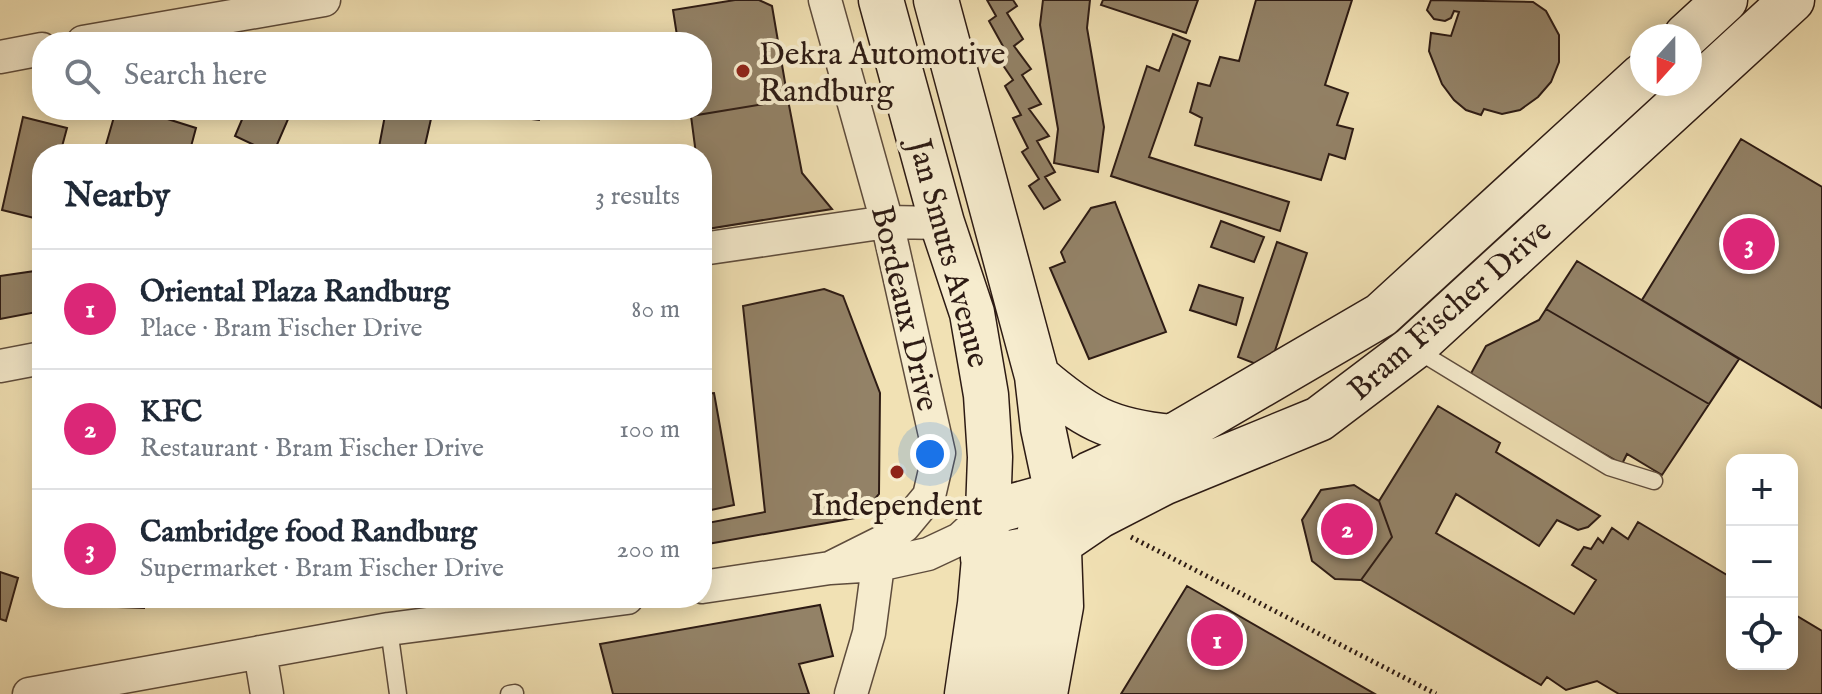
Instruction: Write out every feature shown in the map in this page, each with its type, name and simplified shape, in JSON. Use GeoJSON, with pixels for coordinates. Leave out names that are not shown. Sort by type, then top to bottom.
{"type":"FeatureCollection","features":[{"type":"Feature","properties":{"kind":"main road","name":"Jan Smuts Avenue"},"geometry":{"type":"LineString","coordinates":[[881,0],[942,223],[972,313],[986,395],[990,457],[983,558]]}},
{"type":"Feature","properties":{"kind":"main road","name":"Jan Smuts Avenue"},"geometry":{"type":"LineString","coordinates":[[936,0],[1037,376],[1043,428],[1057,494],[1045,548]]}},
{"type":"Feature","properties":{"kind":"main road"},"geometry":{"type":"LineString","coordinates":[[1699,24],[1725,0]]}},
{"type":"Feature","properties":{"kind":"main road","name":"Bram Fischer Drive"},"geometry":{"type":"LineString","coordinates":[[983,558],[1045,548],[1163,483],[1319,419],[1413,348],[1792,0]]}},
{"type":"Feature","properties":{"kind":"main road","name":"Bram Fischer Drive"},"geometry":{"type":"LineString","coordinates":[[988,513],[1057,494],[1090,474],[1172,437],[1381,315],[1630,87]]}},
{"type":"Feature","properties":{"kind":"main road"},"geometry":{"type":"LineString","coordinates":[[1037,376],[1093,419],[1135,434],[1172,437]]}},
{"type":"Feature","properties":{"kind":"main road"},"geometry":{"type":"LineString","coordinates":[[1045,694],[1061,606],[1082,568],[1105,541],[1319,419]]}},
{"type":"Feature","properties":{"kind":"main road"},"geometry":{"type":"LineString","coordinates":[[1045,548],[1061,606]]}},
{"type":"Feature","properties":{"kind":"main road"},"geometry":{"type":"LineString","coordinates":[[1007,694],[1026,569],[1045,548]]}},
{"type":"Feature","properties":{"kind":"main road"},"geometry":{"type":"LineString","coordinates":[[967,694],[983,558]]}},
{"type":"Feature","properties":{"kind":"street"},"geometry":{"type":"LineString","coordinates":[[140,32],[324,0]]}},
{"type":"Feature","properties":{"kind":"street","name":"Bordeaux Drive"},"geometry":{"type":"LineString","coordinates":[[825,0],[887,222],[939,453],[929,496],[904,526],[882,542],[830,568]]}},
{"type":"Feature","properties":{"kind":"street"},"geometry":{"type":"LineString","coordinates":[[0,57],[32,51]]}},
{"type":"Feature","properties":{"kind":"street"},"geometry":{"type":"LineString","coordinates":[[712,248],[887,222],[942,223]]}},
{"type":"Feature","properties":{"kind":"street"},"geometry":{"type":"LineString","coordinates":[[0,366],[32,360]]}},
{"type":"Feature","properties":{"kind":"street"},"geometry":{"type":"LineString","coordinates":[[712,586],[830,568],[878,565],[928,554],[960,539],[988,513]]}},
{"type":"Feature","properties":{"kind":"street"},"geometry":{"type":"LineString","coordinates":[[928,554],[983,558]]}},
{"type":"Feature","properties":{"kind":"street"},"geometry":{"type":"LineString","coordinates":[[851,694],[869,633],[878,565]]}},
{"type":"Feature","properties":{"kind":"street"},"geometry":{"type":"LineString","coordinates":[[29,694],[389,629],[550,608]]}},
{"type":"Feature","properties":{"kind":"street"},"geometry":{"type":"LineString","coordinates":[[260,652],[267,694]]}},
{"type":"Feature","properties":{"kind":"lane"},"geometry":{"type":"LineString","coordinates":[[1413,348],[1609,467],[1654,481]]}},
{"type":"Feature","properties":{"kind":"lane"},"geometry":{"type":"LineString","coordinates":[[389,629],[398,694]]}},
{"type":"Feature","properties":{"kind":"path"},"geometry":{"type":"LineString","coordinates":[[1121,532],[1436,694]]}},
{"type":"Feature","properties":{"kind":"building","name":"Dekra Automotive Randburg"},"geometry":{"type":"Polygon","coordinates":[[[735,0],[759,0],[772,6],[788,100],[712,113],[712,32],[676,32],[673,10],[735,0]]]}},
{"type":"Feature","properties":{"kind":"building"},"geometry":{"type":"Polygon","coordinates":[[[987,0],[1013,0],[1017,6],[1007,13],[1023,39],[1014,46],[1031,69],[1022,75],[1041,104],[1029,109],[1049,136],[1037,141],[1055,172],[1045,177],[1060,200],[1044,209],[1029,186],[1039,179],[1022,152],[1028,148],[1013,118],[1021,115],[1005,86],[1013,80],[996,55],[1004,48],[989,21],[996,16],[987,0]]]}},
{"type":"Feature","properties":{"kind":"building"},"geometry":{"type":"Polygon","coordinates":[[[1043,0],[1090,0],[1087,28],[1104,127],[1098,172],[1054,163],[1058,129],[1040,25],[1043,0]]]}},
{"type":"Feature","properties":{"kind":"building"},"geometry":{"type":"Polygon","coordinates":[[[1103,0],[1198,0],[1186,33],[1101,5],[1103,0]]]}},
{"type":"Feature","properties":{"kind":"building"},"geometry":{"type":"Polygon","coordinates":[[[1256,0],[1352,0],[1325,85],[1348,93],[1337,125],[1353,129],[1345,159],[1329,154],[1321,180],[1195,145],[1202,118],[1190,112],[1198,83],[1210,86],[1220,57],[1239,61],[1256,0]]]}},
{"type":"Feature","properties":{"kind":"building"},"geometry":{"type":"Polygon","coordinates":[[[1431,0],[1533,2],[1546,11],[1559,35],[1559,62],[1551,82],[1538,97],[1520,110],[1502,114],[1484,109],[1481,115],[1466,110],[1442,84],[1429,51],[1431,33],[1451,36],[1459,12],[1454,11],[1451,18],[1445,21],[1434,19],[1427,10],[1431,0]]]}},
{"type":"Feature","properties":{"kind":"building"},"geometry":{"type":"Polygon","coordinates":[[[1173,34],[1190,41],[1149,157],[1289,202],[1280,231],[1111,176],[1147,66],[1159,71],[1173,34]]]}},
{"type":"Feature","properties":{"kind":"building"},"geometry":{"type":"Polygon","coordinates":[[[788,100],[802,173],[832,209],[712,228],[712,144],[695,144],[692,120],[712,120],[712,113],[788,100]]]}},
{"type":"Feature","properties":{"kind":"building"},"geometry":{"type":"Polygon","coordinates":[[[23,117],[67,128],[63,144],[32,144],[32,218],[2,210],[23,117]]]}},
{"type":"Feature","properties":{"kind":"building"},"geometry":{"type":"Polygon","coordinates":[[[113,120],[171,120],[196,128],[192,144],[106,144],[113,120]]]}},
{"type":"Feature","properties":{"kind":"building"},"geometry":{"type":"Polygon","coordinates":[[[242,120],[288,120],[277,144],[252,144],[235,136],[242,120]]]}},
{"type":"Feature","properties":{"kind":"building"},"geometry":{"type":"Polygon","coordinates":[[[384,120],[431,120],[425,144],[380,144],[384,120]]]}},
{"type":"Feature","properties":{"kind":"building"},"geometry":{"type":"Polygon","coordinates":[[[1741,139],[1822,187],[1822,408],[1642,300],[1741,139]]]}},
{"type":"Feature","properties":{"kind":"building"},"geometry":{"type":"Polygon","coordinates":[[[1115,202],[1166,332],[1089,359],[1050,268],[1065,262],[1061,252],[1091,208],[1115,202]]]}},
{"type":"Feature","properties":{"kind":"building"},"geometry":{"type":"Polygon","coordinates":[[[1221,221],[1264,237],[1254,262],[1211,247],[1221,221]]]}},
{"type":"Feature","properties":{"kind":"building"},"geometry":{"type":"Polygon","coordinates":[[[1277,242],[1307,253],[1269,369],[1238,357],[1277,242]]]}},
{"type":"Feature","properties":{"kind":"building"},"geometry":{"type":"Polygon","coordinates":[[[1577,261],[1739,359],[1662,475],[1627,454],[1622,464],[1469,377],[1486,346],[1539,320],[1577,261]]]}},
{"type":"Feature","properties":{"kind":"building"},"geometry":{"type":"Polygon","coordinates":[[[1577,261],[1739,359],[1709,404],[1546,309],[1577,261]]]}},
{"type":"Feature","properties":{"kind":"building"},"geometry":{"type":"Polygon","coordinates":[[[32,271],[32,313],[0,319],[0,276],[32,271]]]}},
{"type":"Feature","properties":{"kind":"building"},"geometry":{"type":"Polygon","coordinates":[[[1199,285],[1243,298],[1236,325],[1190,310],[1199,285]]]}},
{"type":"Feature","properties":{"kind":"building"},"geometry":{"type":"Polygon","coordinates":[[[824,289],[843,296],[880,393],[879,494],[855,518],[712,543],[712,522],[765,512],[743,306],[824,289]]]}},
{"type":"Feature","properties":{"kind":"building"},"geometry":{"type":"Polygon","coordinates":[[[712,393],[734,505],[712,510],[712,393]]]}},
{"type":"Feature","properties":{"kind":"building"},"geometry":{"type":"Polygon","coordinates":[[[1438,406],[1500,443],[1496,452],[1600,516],[1588,527],[1578,530],[1557,520],[1539,546],[1456,494],[1436,533],[1574,614],[1596,580],[1572,565],[1584,547],[1591,549],[1598,538],[1603,543],[1612,528],[1628,539],[1638,522],[1726,574],[1726,670],[1798,670],[1798,617],[1822,631],[1822,694],[1619,694],[1597,681],[1566,690],[1547,677],[1541,685],[1361,580],[1335,579],[1312,561],[1302,520],[1321,490],[1354,485],[1379,501],[1438,406]]]}},
{"type":"Feature","properties":{"kind":"building"},"geometry":{"type":"Polygon","coordinates":[[[1354,485],[1379,501],[1392,537],[1361,580],[1335,579],[1312,561],[1302,520],[1321,490],[1354,485]]]}},
{"type":"Feature","properties":{"kind":"building"},"geometry":{"type":"Polygon","coordinates":[[[0,572],[18,578],[6,621],[0,619],[0,572]]]}},
{"type":"Feature","properties":{"kind":"building"},"geometry":{"type":"Polygon","coordinates":[[[1187,586],[1375,694],[1121,694],[1187,586]]]}},
{"type":"Feature","properties":{"kind":"building"},"geometry":{"type":"Polygon","coordinates":[[[820,605],[833,656],[799,664],[809,694],[613,694],[600,644],[820,605]]]}},
{"type":"Feature","properties":{"kind":"place","name":"Dekra Automotive Randburg"},"geometry":{"type":"Point","coordinates":[743,71]}},
{"type":"Feature","properties":{"kind":"place","name":"Cambridge food Randburg"},"geometry":{"type":"Point","coordinates":[1749,244]}},
{"type":"Feature","properties":{"kind":"place","name":"Independent"},"geometry":{"type":"Point","coordinates":[897,472]}},
{"type":"Feature","properties":{"kind":"place","name":"KFC"},"geometry":{"type":"Point","coordinates":[1347,529]}},
{"type":"Feature","properties":{"kind":"place","name":"Oriental Plaza Randburg"},"geometry":{"type":"Point","coordinates":[1217,640]}}]}
